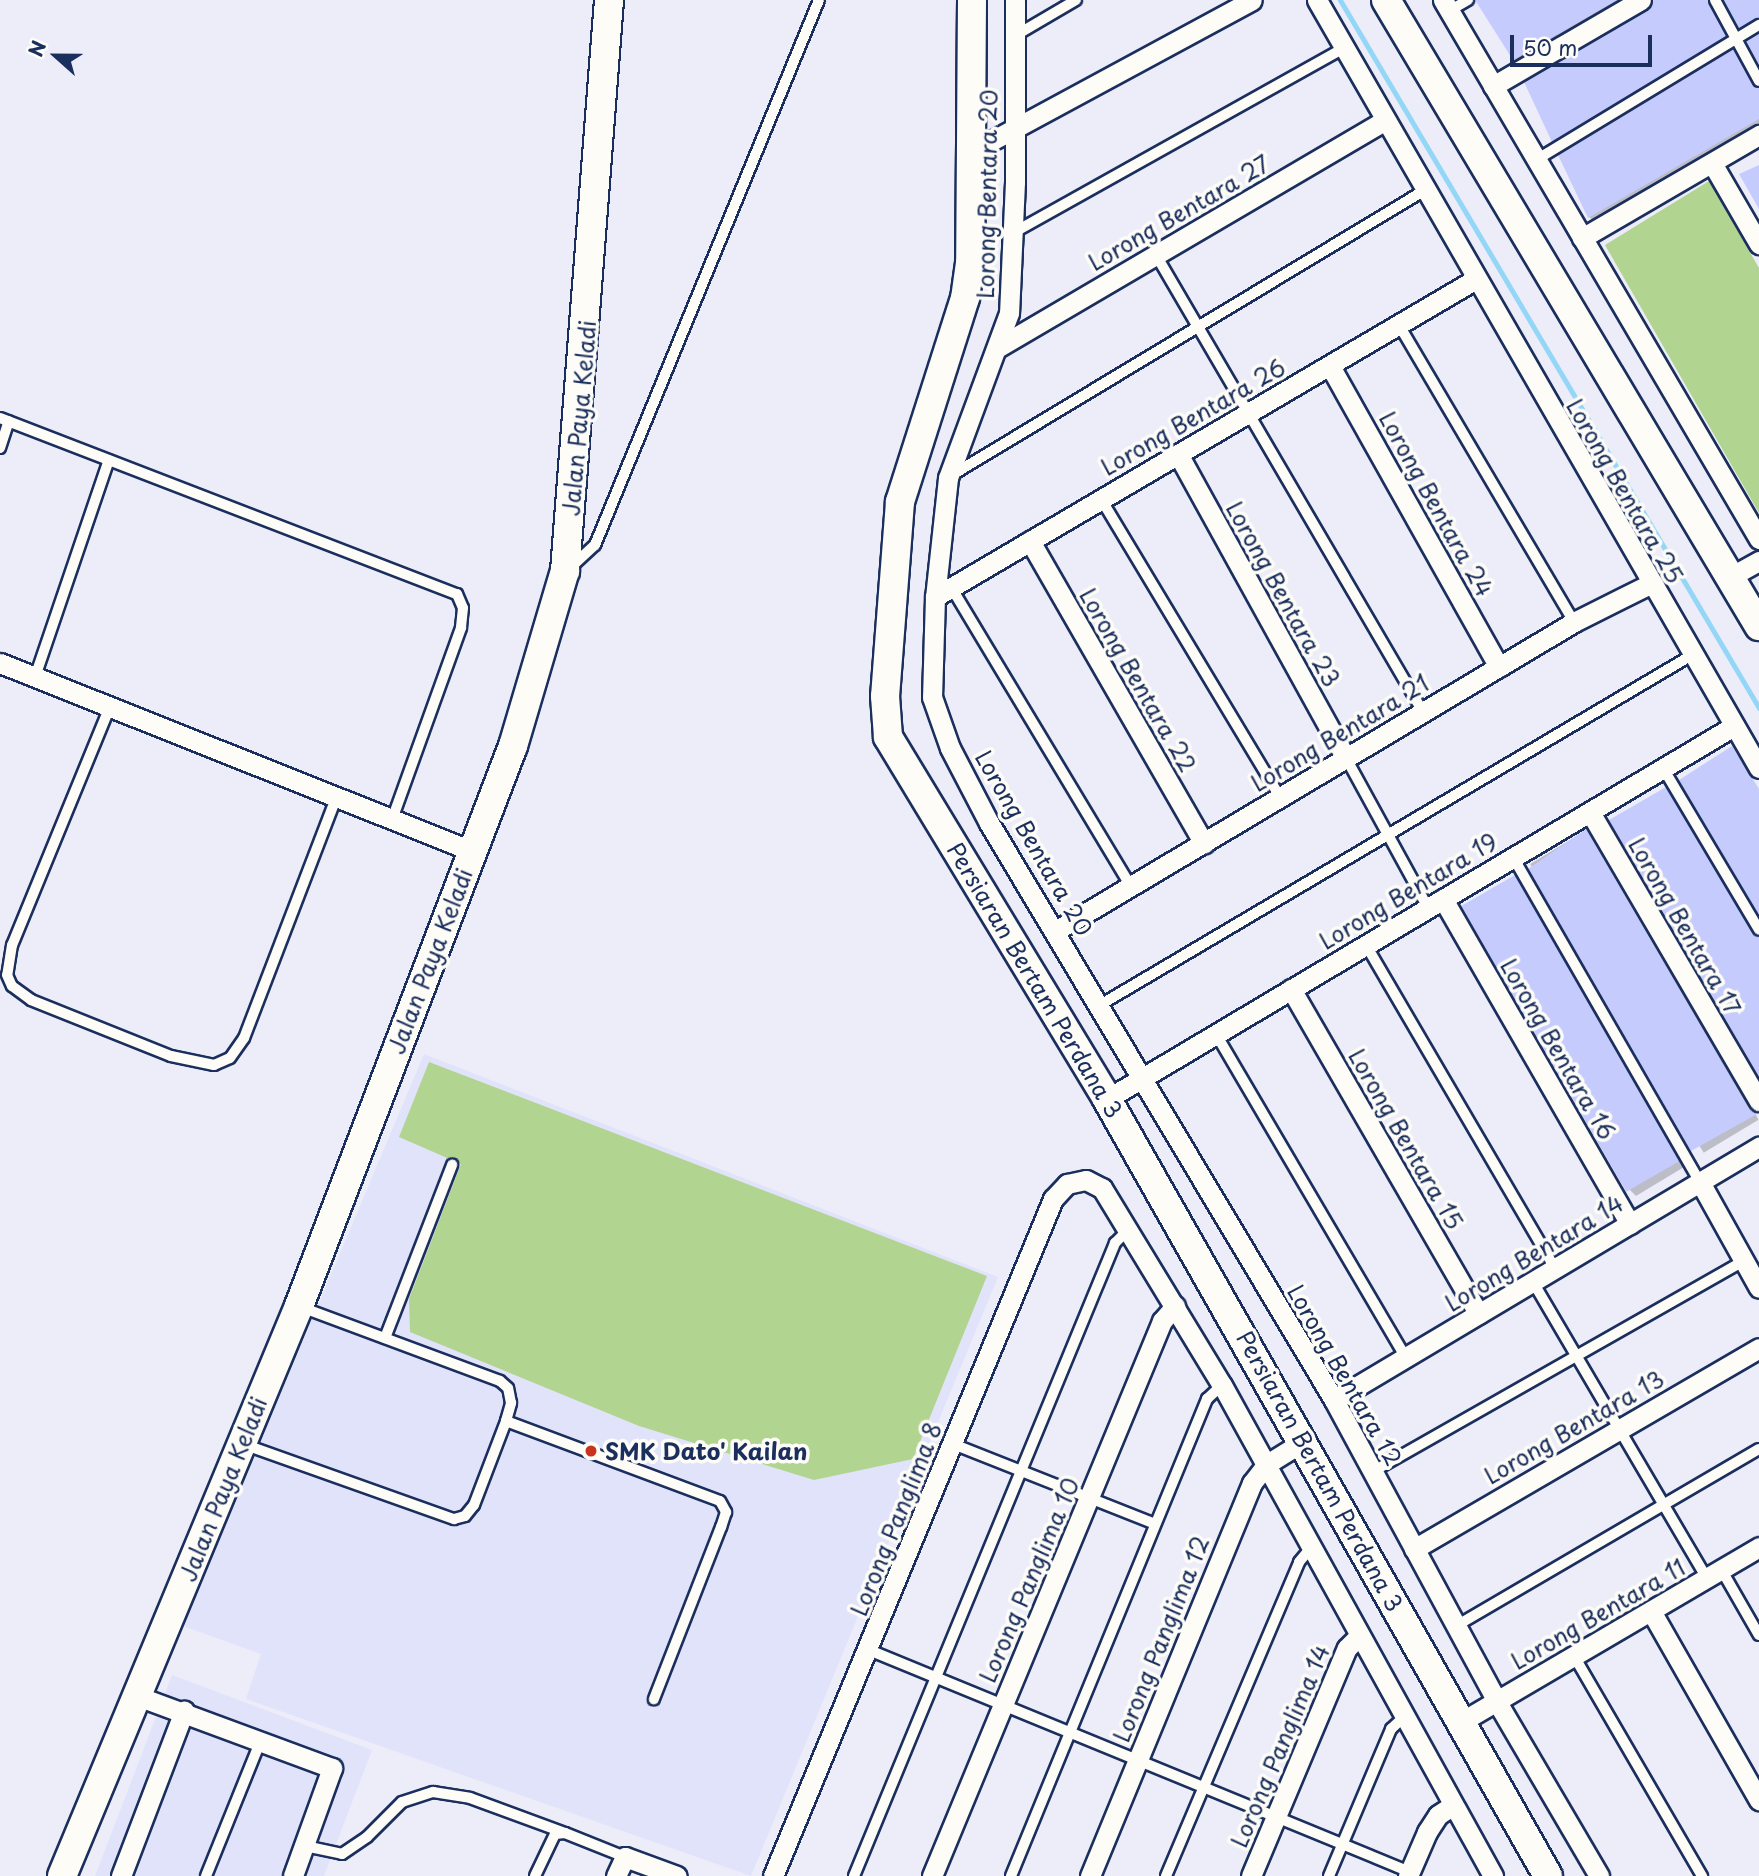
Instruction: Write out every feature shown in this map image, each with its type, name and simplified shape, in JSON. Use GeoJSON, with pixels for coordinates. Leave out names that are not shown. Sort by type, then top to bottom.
{"type":"FeatureCollection","features":[{"type":"Feature","properties":{"kind":"street","name":"Jalan Paya Keladi"},"geometry":{"type":"LineString","coordinates":[[62,1876],[299,1306],[513,746],[565,571],[609,0]]}},
{"type":"Feature","properties":{"kind":"street","name":"Persiaran Bertam Perdana 3"},"geometry":{"type":"LineString","coordinates":[[972,0],[970,263],[965,298],[900,502],[885,718],[898,757],[1107,1099],[1304,1441],[1548,1876]]}},
{"type":"Feature","properties":{"kind":"street","name":"Lorong Bentara 20"},"geometry":{"type":"LineString","coordinates":[[1015,0],[1015,131],[1009,313],[948,478],[943,592],[932,697],[950,747],[989,823],[1057,930],[1143,1078]]}},
{"type":"Feature","properties":{"kind":"street"},"geometry":{"type":"LineString","coordinates":[[971,152],[1015,131],[1252,0]]}},
{"type":"Feature","properties":{"kind":"street","name":"Lorong Bentara 25"},"geometry":{"type":"LineString","coordinates":[[1317,0],[1650,584],[1759,768]]}},
{"type":"Feature","properties":{"kind":"street"},"geometry":{"type":"LineString","coordinates":[[1386,0],[1759,626]]}},
{"type":"Feature","properties":{"kind":"street"},"geometry":{"type":"LineString","coordinates":[[1493,86],[1641,0]]}},
{"type":"Feature","properties":{"kind":"street"},"geometry":{"type":"LineString","coordinates":[[1446,6],[1759,539]]}},
{"type":"Feature","properties":{"kind":"street","name":"Lorong Bentara 27"},"geometry":{"type":"LineString","coordinates":[[997,348],[1385,120]]}},
{"type":"Feature","properties":{"kind":"street"},"geometry":{"type":"LineString","coordinates":[[1582,238],[1759,135]]}},
{"type":"Feature","properties":{"kind":"street"},"geometry":{"type":"LineString","coordinates":[[1712,163],[1759,244]]}},
{"type":"Feature","properties":{"kind":"street","name":"Lorong Bentara 26"},"geometry":{"type":"LineString","coordinates":[[943,592],[1476,279]]}},
{"type":"Feature","properties":{"kind":"street","name":"Lorong Bentara 24"},"geometry":{"type":"LineString","coordinates":[[1330,366],[1499,667]]}},
{"type":"Feature","properties":{"kind":"street","name":"Lorong Bentara 23"},"geometry":{"type":"LineString","coordinates":[[1178,454],[1346,758]]}},
{"type":"Feature","properties":{"kind":"street","name":"Lorong Bentara 22"},"geometry":{"type":"LineString","coordinates":[[1030,541],[1204,843]]}},
{"type":"Feature","properties":{"kind":"street"},"geometry":{"type":"LineString","coordinates":[[1730,577],[1759,561]]}},
{"type":"Feature","properties":{"kind":"street","name":"Lorong Bentara 21"},"geometry":{"type":"LineString","coordinates":[[1057,930],[1574,622],[1650,584]]}},
{"type":"Feature","properties":{"kind":"street"},"geometry":{"type":"LineString","coordinates":[[0,663],[109,709],[472,852]]}},
{"type":"Feature","properties":{"kind":"street","name":"Lorong Bentara 19"},"geometry":{"type":"LineString","coordinates":[[1107,1099],[1734,726]]}},
{"type":"Feature","properties":{"kind":"street","name":"Lorong Bentara 17"},"geometry":{"type":"LineString","coordinates":[[1590,812],[1759,1101]]}},
{"type":"Feature","properties":{"kind":"street","name":"Lorong Bentara 16"},"geometry":{"type":"LineString","coordinates":[[1435,904],[1630,1224]]}},
{"type":"Feature","properties":{"kind":"street","name":"Lorong Bentara 15"},"geometry":{"type":"LineString","coordinates":[[1292,989],[1479,1314]]}},
{"type":"Feature","properties":{"kind":"street","name":"Lorong Bentara 12"},"geometry":{"type":"LineString","coordinates":[[1143,1078],[1334,1401],[1497,1702],[1599,1876]]}},
{"type":"Feature","properties":{"kind":"street","name":"Lorong Bentara 14"},"geometry":{"type":"LineString","coordinates":[[1334,1401],[1759,1147]]}},
{"type":"Feature","properties":{"kind":"street","name":"Lorong Panglima 8"},"geometry":{"type":"LineString","coordinates":[[774,1876],[1053,1199],[1068,1184],[1086,1180],[1102,1188],[1129,1229]]}},
{"type":"Feature","properties":{"kind":"street"},"geometry":{"type":"LineString","coordinates":[[1700,1182],[1759,1288]]}},
{"type":"Feature","properties":{"kind":"street"},"geometry":{"type":"LineString","coordinates":[[1129,1229],[1267,1464],[1358,1637],[1493,1876]]}},
{"type":"Feature","properties":{"kind":"street","name":"Lorong Panglima 10"},"geometry":{"type":"LineString","coordinates":[[932,1876],[1162,1321],[1175,1306]]}},
{"type":"Feature","properties":{"kind":"street","name":"Lorong Bentara 13"},"geometry":{"type":"LineString","coordinates":[[1415,1549],[1759,1348]]}},
{"type":"Feature","properties":{"kind":"street","name":"Lorong Panglima 12"},"geometry":{"type":"LineString","coordinates":[[1090,1876],[1252,1483],[1267,1464],[1304,1441]]}},
{"type":"Feature","properties":{"kind":"street","name":"Lorong Bentara 11"},"geometry":{"type":"LineString","coordinates":[[1461,1722],[1759,1548]]}},
{"type":"Feature","properties":{"kind":"street"},"geometry":{"type":"LineString","coordinates":[[1651,1611],[1759,1800]]}},
{"type":"Feature","properties":{"kind":"street","name":"Lorong Panglima 14"},"geometry":{"type":"LineString","coordinates":[[1251,1876],[1347,1648],[1358,1637]]}},
{"type":"Feature","properties":{"kind":"street"},"geometry":{"type":"LineString","coordinates":[[137,1696],[261,1739],[332,1768],[293,1876]]}},
{"type":"Feature","properties":{"kind":"street"},"geometry":{"type":"LineString","coordinates":[[121,1876],[184,1711]]}},
{"type":"Feature","properties":{"kind":"street"},"geometry":{"type":"LineString","coordinates":[[1409,1874],[1427,1832],[1438,1815],[1452,1806]]}},
{"type":"Feature","properties":{"kind":"street"},"geometry":{"type":"LineString","coordinates":[[617,1876],[625,1857],[677,1876]]}},
{"type":"Feature","properties":{"kind":"lane"},"geometry":{"type":"LineString","coordinates":[[565,571],[595,545],[819,0]]}},
{"type":"Feature","properties":{"kind":"lane"},"geometry":{"type":"LineString","coordinates":[[1013,37],[1076,0]]}},
{"type":"Feature","properties":{"kind":"lane"},"geometry":{"type":"LineString","coordinates":[[1446,6],[1468,0]]}},
{"type":"Feature","properties":{"kind":"lane"},"geometry":{"type":"LineString","coordinates":[[1715,0],[1759,81]]}},
{"type":"Feature","properties":{"kind":"lane"},"geometry":{"type":"LineString","coordinates":[[1536,160],[1759,25]]}},
{"type":"Feature","properties":{"kind":"lane"},"geometry":{"type":"LineString","coordinates":[[1013,233],[1344,48]]}},
{"type":"Feature","properties":{"kind":"lane"},"geometry":{"type":"LineString","coordinates":[[948,478],[1425,190]]}},
{"type":"Feature","properties":{"kind":"lane"},"geometry":{"type":"LineString","coordinates":[[1156,255],[1423,712]]}},
{"type":"Feature","properties":{"kind":"lane"},"geometry":{"type":"LineString","coordinates":[[1399,325],[1574,622]]}},
{"type":"Feature","properties":{"kind":"lane"},"geometry":{"type":"LineString","coordinates":[[0,448],[5,420],[457,594],[463,608],[461,628],[392,820]]}},
{"type":"Feature","properties":{"kind":"lane"},"geometry":{"type":"LineString","coordinates":[[35,678],[109,460]]}},
{"type":"Feature","properties":{"kind":"lane"},"geometry":{"type":"LineString","coordinates":[[1101,499],[1280,797]]}},
{"type":"Feature","properties":{"kind":"lane"},"geometry":{"type":"LineString","coordinates":[[943,592],[1132,886]]}},
{"type":"Feature","properties":{"kind":"lane"},"geometry":{"type":"LineString","coordinates":[[1100,1005],[1692,655]]}},
{"type":"Feature","properties":{"kind":"lane"},"geometry":{"type":"LineString","coordinates":[[109,709],[12,945],[7,975],[12,986],[31,1000],[172,1056],[214,1065],[230,1058],[244,1038],[337,798]]}},
{"type":"Feature","properties":{"kind":"lane"},"geometry":{"type":"LineString","coordinates":[[1346,758],[1387,835],[1435,904]]}},
{"type":"Feature","properties":{"kind":"lane"},"geometry":{"type":"LineString","coordinates":[[1663,768],[1759,929]]}},
{"type":"Feature","properties":{"kind":"lane"},"geometry":{"type":"LineString","coordinates":[[1513,858],[1700,1182]]}},
{"type":"Feature","properties":{"kind":"lane"},"geometry":{"type":"LineString","coordinates":[[1366,945],[1555,1269]]}},
{"type":"Feature","properties":{"kind":"lane"},"geometry":{"type":"LineString","coordinates":[[1216,1034],[1406,1357]]}},
{"type":"Feature","properties":{"kind":"lane"},"geometry":{"type":"LineString","coordinates":[[385,1338],[452,1165]]}},
{"type":"Feature","properties":{"kind":"lane"},"geometry":{"type":"LineString","coordinates":[[854,1876],[1115,1243],[1129,1229]]}},
{"type":"Feature","properties":{"kind":"lane"},"geometry":{"type":"LineString","coordinates":[[1372,1472],[1744,1261]]}},
{"type":"Feature","properties":{"kind":"lane"},"geometry":{"type":"LineString","coordinates":[[1533,1282],[1664,1505],[1759,1634]]}},
{"type":"Feature","properties":{"kind":"lane"},"geometry":{"type":"LineString","coordinates":[[242,1444],[454,1519],[465,1516],[474,1505],[506,1421],[511,1403],[508,1388],[500,1381],[299,1306]]}},
{"type":"Feature","properties":{"kind":"lane"},"geometry":{"type":"LineString","coordinates":[[1011,1876],[1207,1399],[1222,1385]]}},
{"type":"Feature","properties":{"kind":"lane"},"geometry":{"type":"LineString","coordinates":[[506,1421],[720,1501],[726,1512],[654,1699]]}},
{"type":"Feature","properties":{"kind":"lane"},"geometry":{"type":"LineString","coordinates":[[953,1444],[1155,1524]]}},
{"type":"Feature","properties":{"kind":"lane"},"geometry":{"type":"LineString","coordinates":[[1456,1626],[1759,1449]]}},
{"type":"Feature","properties":{"kind":"lane"},"geometry":{"type":"LineString","coordinates":[[1166,1876],[1299,1562],[1310,1549]]}},
{"type":"Feature","properties":{"kind":"lane"},"geometry":{"type":"LineString","coordinates":[[869,1650],[1409,1874]]}},
{"type":"Feature","properties":{"kind":"lane"},"geometry":{"type":"LineString","coordinates":[[1574,1657],[1702,1876]]}},
{"type":"Feature","properties":{"kind":"lane"},"geometry":{"type":"LineString","coordinates":[[1329,1876],[1391,1729],[1403,1718]]}},
{"type":"Feature","properties":{"kind":"lane"},"geometry":{"type":"LineString","coordinates":[[206,1876],[261,1739]]}},
{"type":"Feature","properties":{"kind":"lane"},"geometry":{"type":"LineString","coordinates":[[305,1846],[342,1854],[367,1837],[402,1802],[433,1792],[470,1798],[625,1857]]}},
{"type":"Feature","properties":{"kind":"lane"},"geometry":{"type":"LineString","coordinates":[[535,1876],[548,1842],[555,1835],[565,1833]]}},
{"type":"Feature","properties":{"kind":"shaded area","name":"SMK Dato' Kailan"},"geometry":{"type":"Polygon","coordinates":[[[424,1054],[998,1277],[751,1876],[246,1699],[261,1654],[183,1626],[424,1054]]]}},
{"type":"Feature","properties":{"kind":"shaded area"},"geometry":{"type":"Polygon","coordinates":[[[172,1675],[372,1750],[324,1876],[95,1876],[172,1675]]]}},
{"type":"Feature","properties":{"kind":"green space"},"geometry":{"type":"Polygon","coordinates":[[[1709,181],[1759,268],[1759,513],[1605,245],[1709,181]]]}},
{"type":"Feature","properties":{"kind":"green space"},"geometry":{"type":"Polygon","coordinates":[[[429,1062],[987,1276],[913,1459],[814,1480],[639,1426],[410,1332],[409,1299],[461,1164],[399,1137],[429,1062]]]}},
{"type":"Feature","properties":{"kind":"building"},"geometry":{"type":"Polygon","coordinates":[[[1475,0],[1617,0],[1513,60],[1475,0]]]}},
{"type":"Feature","properties":{"kind":"building"},"geometry":{"type":"Polygon","coordinates":[[[1653,0],[1708,0],[1726,36],[1552,142],[1524,82],[1647,11],[1653,0]]]}},
{"type":"Feature","properties":{"kind":"building"},"geometry":{"type":"Polygon","coordinates":[[[1723,0],[1759,0],[1759,18],[1739,28],[1723,0]]]}},
{"type":"Feature","properties":{"kind":"building"},"geometry":{"type":"Polygon","coordinates":[[[1759,34],[1759,65],[1746,42],[1759,34]]]}},
{"type":"Feature","properties":{"kind":"building"},"geometry":{"type":"Polygon","coordinates":[[[1733,49],[1759,88],[1759,119],[1588,218],[1558,155],[1733,49]]]}},
{"type":"Feature","properties":{"kind":"building"},"geometry":{"type":"Polygon","coordinates":[[[1759,165],[1759,209],[1739,174],[1759,165]]]}},
{"type":"Feature","properties":{"kind":"building"},"geometry":{"type":"Polygon","coordinates":[[[1732,746],[1759,789],[1759,915],[1679,780],[1732,746]]]}},
{"type":"Feature","properties":{"kind":"building"},"geometry":{"type":"Polygon","coordinates":[[[1666,787],[1753,934],[1759,937],[1759,1077],[1609,820],[1666,787]]]}},
{"type":"Feature","properties":{"kind":"building"},"geometry":{"type":"Polygon","coordinates":[[[1586,829],[1748,1107],[1759,1113],[1691,1151],[1528,869],[1586,829]]]}},
{"type":"Feature","properties":{"kind":"building"},"geometry":{"type":"Polygon","coordinates":[[[1515,875],[1680,1161],[1626,1192],[1461,906],[1515,875]]]}},
{"type":"Feature","properties":{"kind":"waterway"},"geometry":{"type":"LineString","coordinates":[[1340,0],[1759,708]]}},
{"type":"Feature","properties":{"kind":"place","name":"SMK Dato' Kailan"},"geometry":{"type":"Point","coordinates":[591,1451]}}]}
